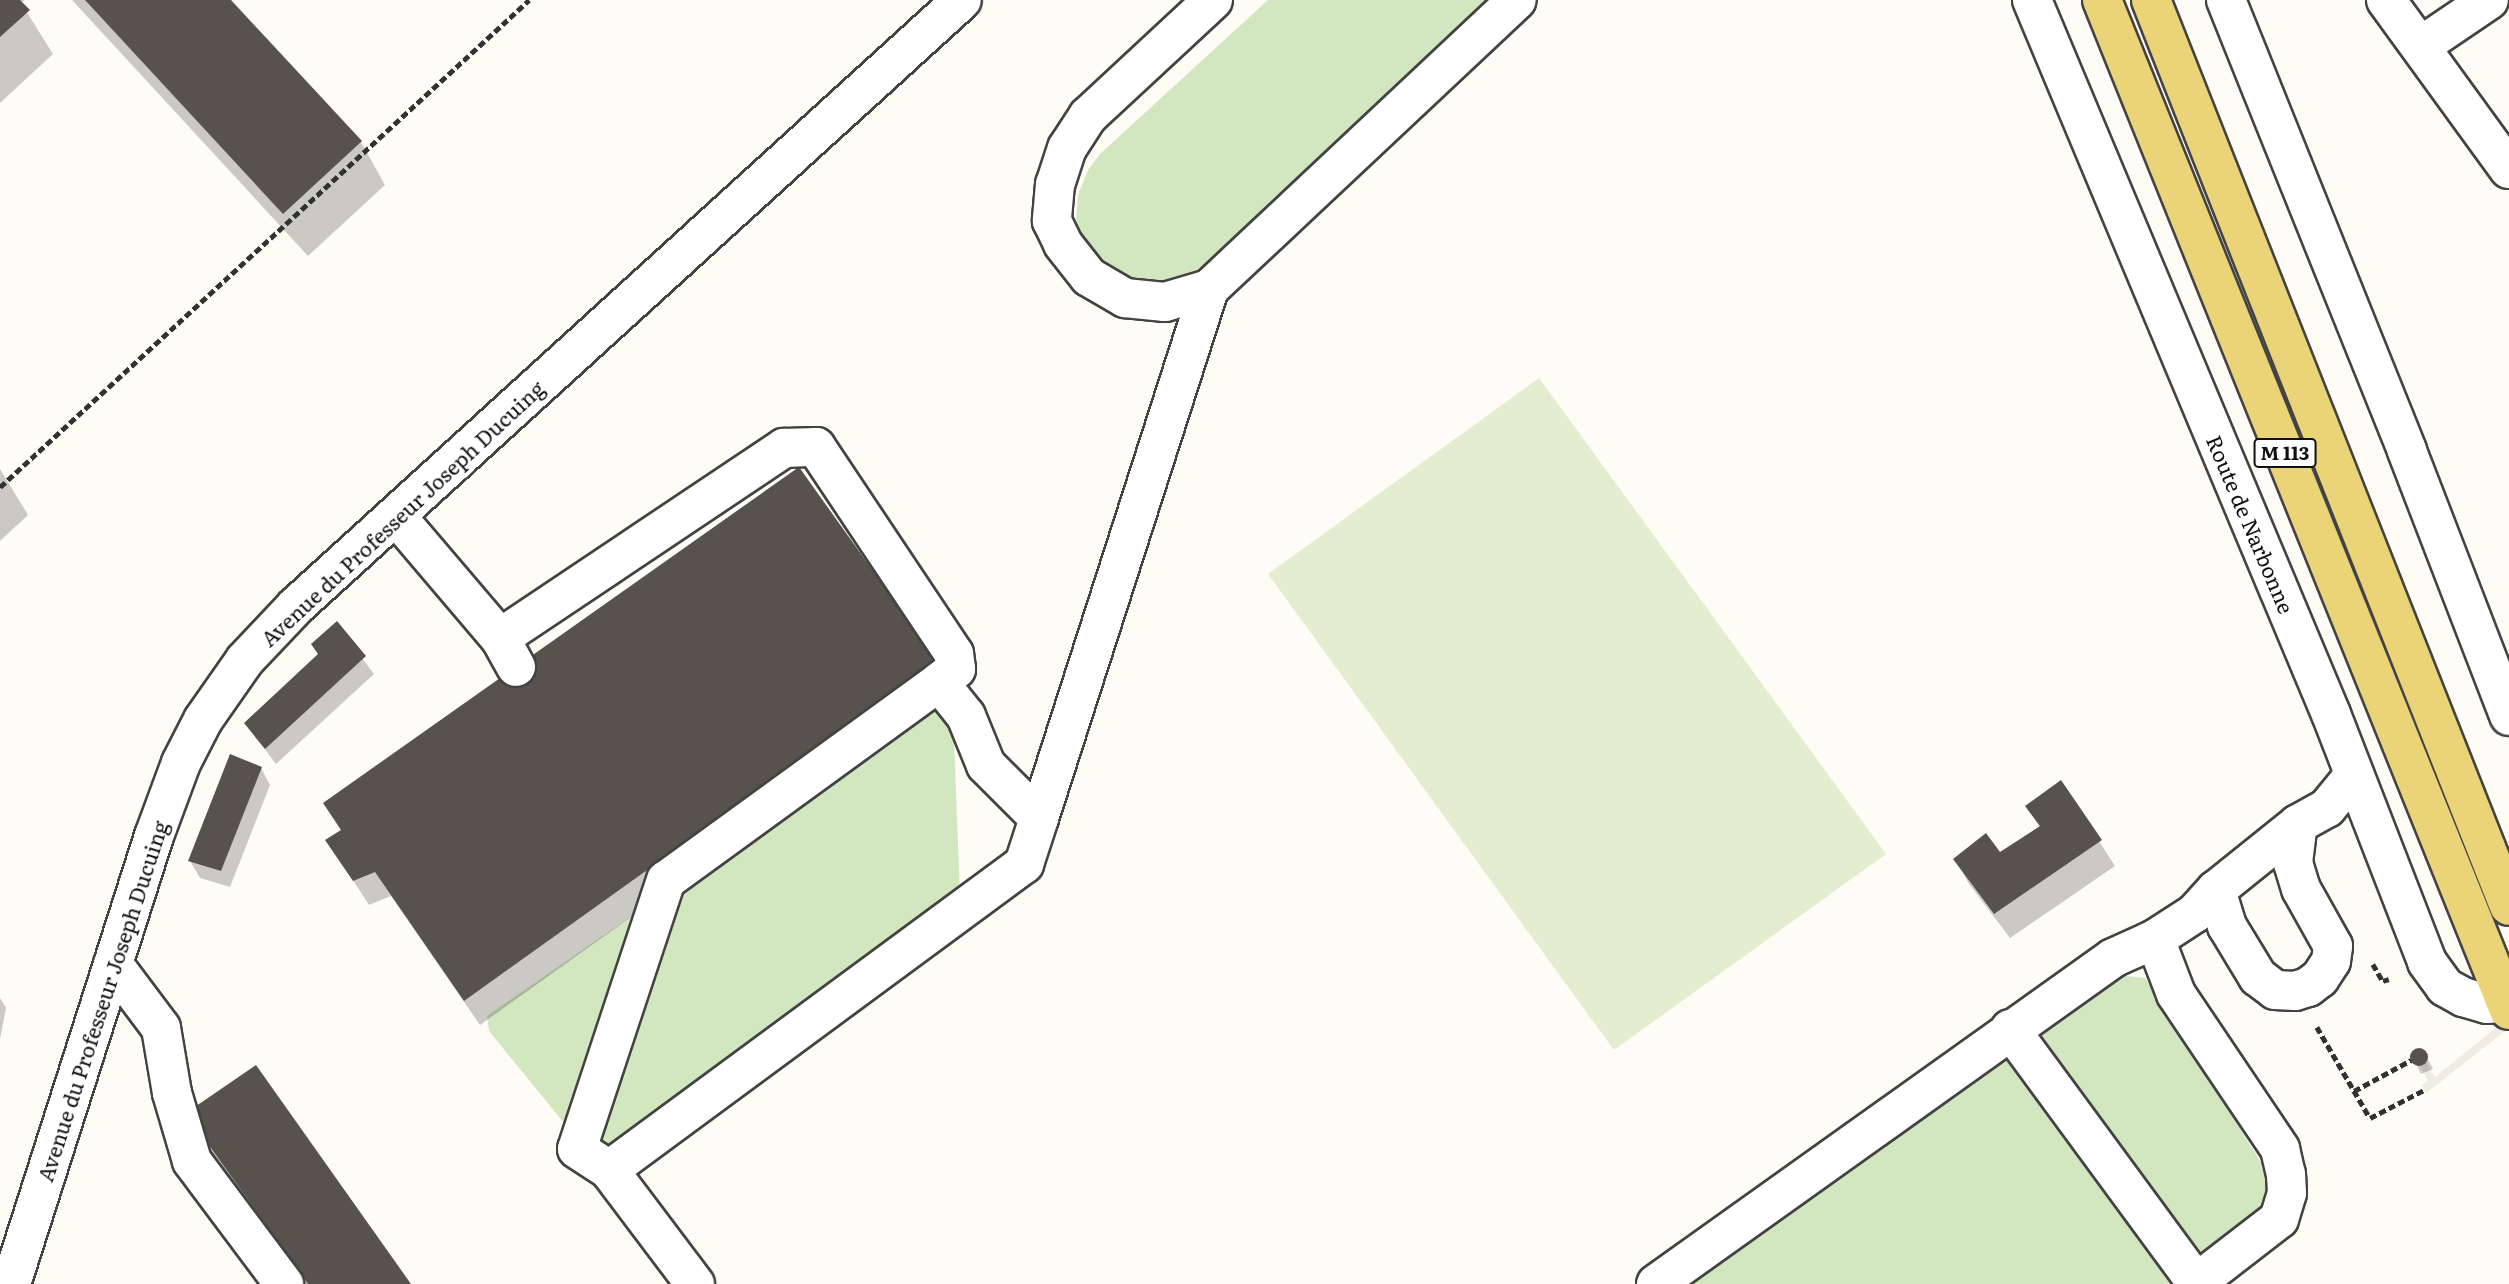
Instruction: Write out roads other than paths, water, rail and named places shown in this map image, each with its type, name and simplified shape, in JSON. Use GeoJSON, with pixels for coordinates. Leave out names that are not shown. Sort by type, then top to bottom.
{"type":"FeatureCollection","features":[{"type":"Feature","properties":{"kind":"main road","name":"Route de Narbonne"},"geometry":{"type":"LineString","coordinates":[[2102,0],[2508,1005]]}},
{"type":"Feature","properties":{"kind":"main road","name":"M 113"},"geometry":{"type":"LineString","coordinates":[[2151,0],[2509,906]]}},
{"type":"Feature","properties":{"kind":"street","name":"Avenue du Professeur Joseph Ducuing"},"geometry":{"type":"LineString","coordinates":[[10,1284],[154,835],[181,763],[203,720],[245,660],[287,615],[961,0]]}},
{"type":"Feature","properties":{"kind":"street"},"geometry":{"type":"LineString","coordinates":[[1213,0],[1088,116],[1063,160],[1055,184],[1052,221],[1063,244],[1089,278],[1125,298],[1164,302],[1209,289],[1517,0]]}},
{"type":"Feature","properties":{"kind":"street","name":"Route de Narbonne"},"geometry":{"type":"LineString","coordinates":[[2032,0],[2354,775],[2427,962],[2445,987],[2463,997],[2487,1004],[2508,1005]]}},
{"type":"Feature","properties":{"kind":"street"},"geometry":{"type":"LineString","coordinates":[[2226,0],[2407,451],[2499,670],[2509,716]]}},
{"type":"Feature","properties":{"kind":"street"},"geometry":{"type":"LineString","coordinates":[[2386,0],[2509,169]]}},
{"type":"Feature","properties":{"kind":"street"},"geometry":{"type":"LineString","coordinates":[[2421,46],[2489,0]]}},
{"type":"Feature","properties":{"kind":"street"},"geometry":{"type":"LineString","coordinates":[[609,1170],[1024,864],[1209,289]]}},
{"type":"Feature","properties":{"kind":"street"},"geometry":{"type":"LineString","coordinates":[[396,516],[508,653],[784,448],[816,447],[954,654],[956,669],[666,880],[578,1149],[609,1170],[695,1284]]}},
{"type":"Feature","properties":{"kind":"street"},"geometry":{"type":"LineString","coordinates":[[939,682],[966,716],[986,765],[1039,818]]}},
{"type":"Feature","properties":{"kind":"street"},"geometry":{"type":"LineString","coordinates":[[1656,1284],[2113,958],[2155,939],[2195,913],[2217,890],[2298,824],[2328,808],[2354,775]]}},
{"type":"Feature","properties":{"kind":"street"},"geometry":{"type":"LineString","coordinates":[[2217,890],[2227,926],[2258,977],[2274,990],[2295,991],[2308,988],[2320,978],[2331,961],[2333,946],[2301,889],[2293,863],[2298,824]]}},
{"type":"Feature","properties":{"kind":"street"},"geometry":{"type":"LineString","coordinates":[[2010,1030],[2196,1284],[2279,1219],[2287,1193],[2286,1174],[2280,1149],[2176,995],[2155,939]]}},
{"type":"Feature","properties":{"kind":"street"},"geometry":{"type":"LineString","coordinates":[[113,964],[162,1028],[172,1093],[192,1161],[284,1284]]}}]}
